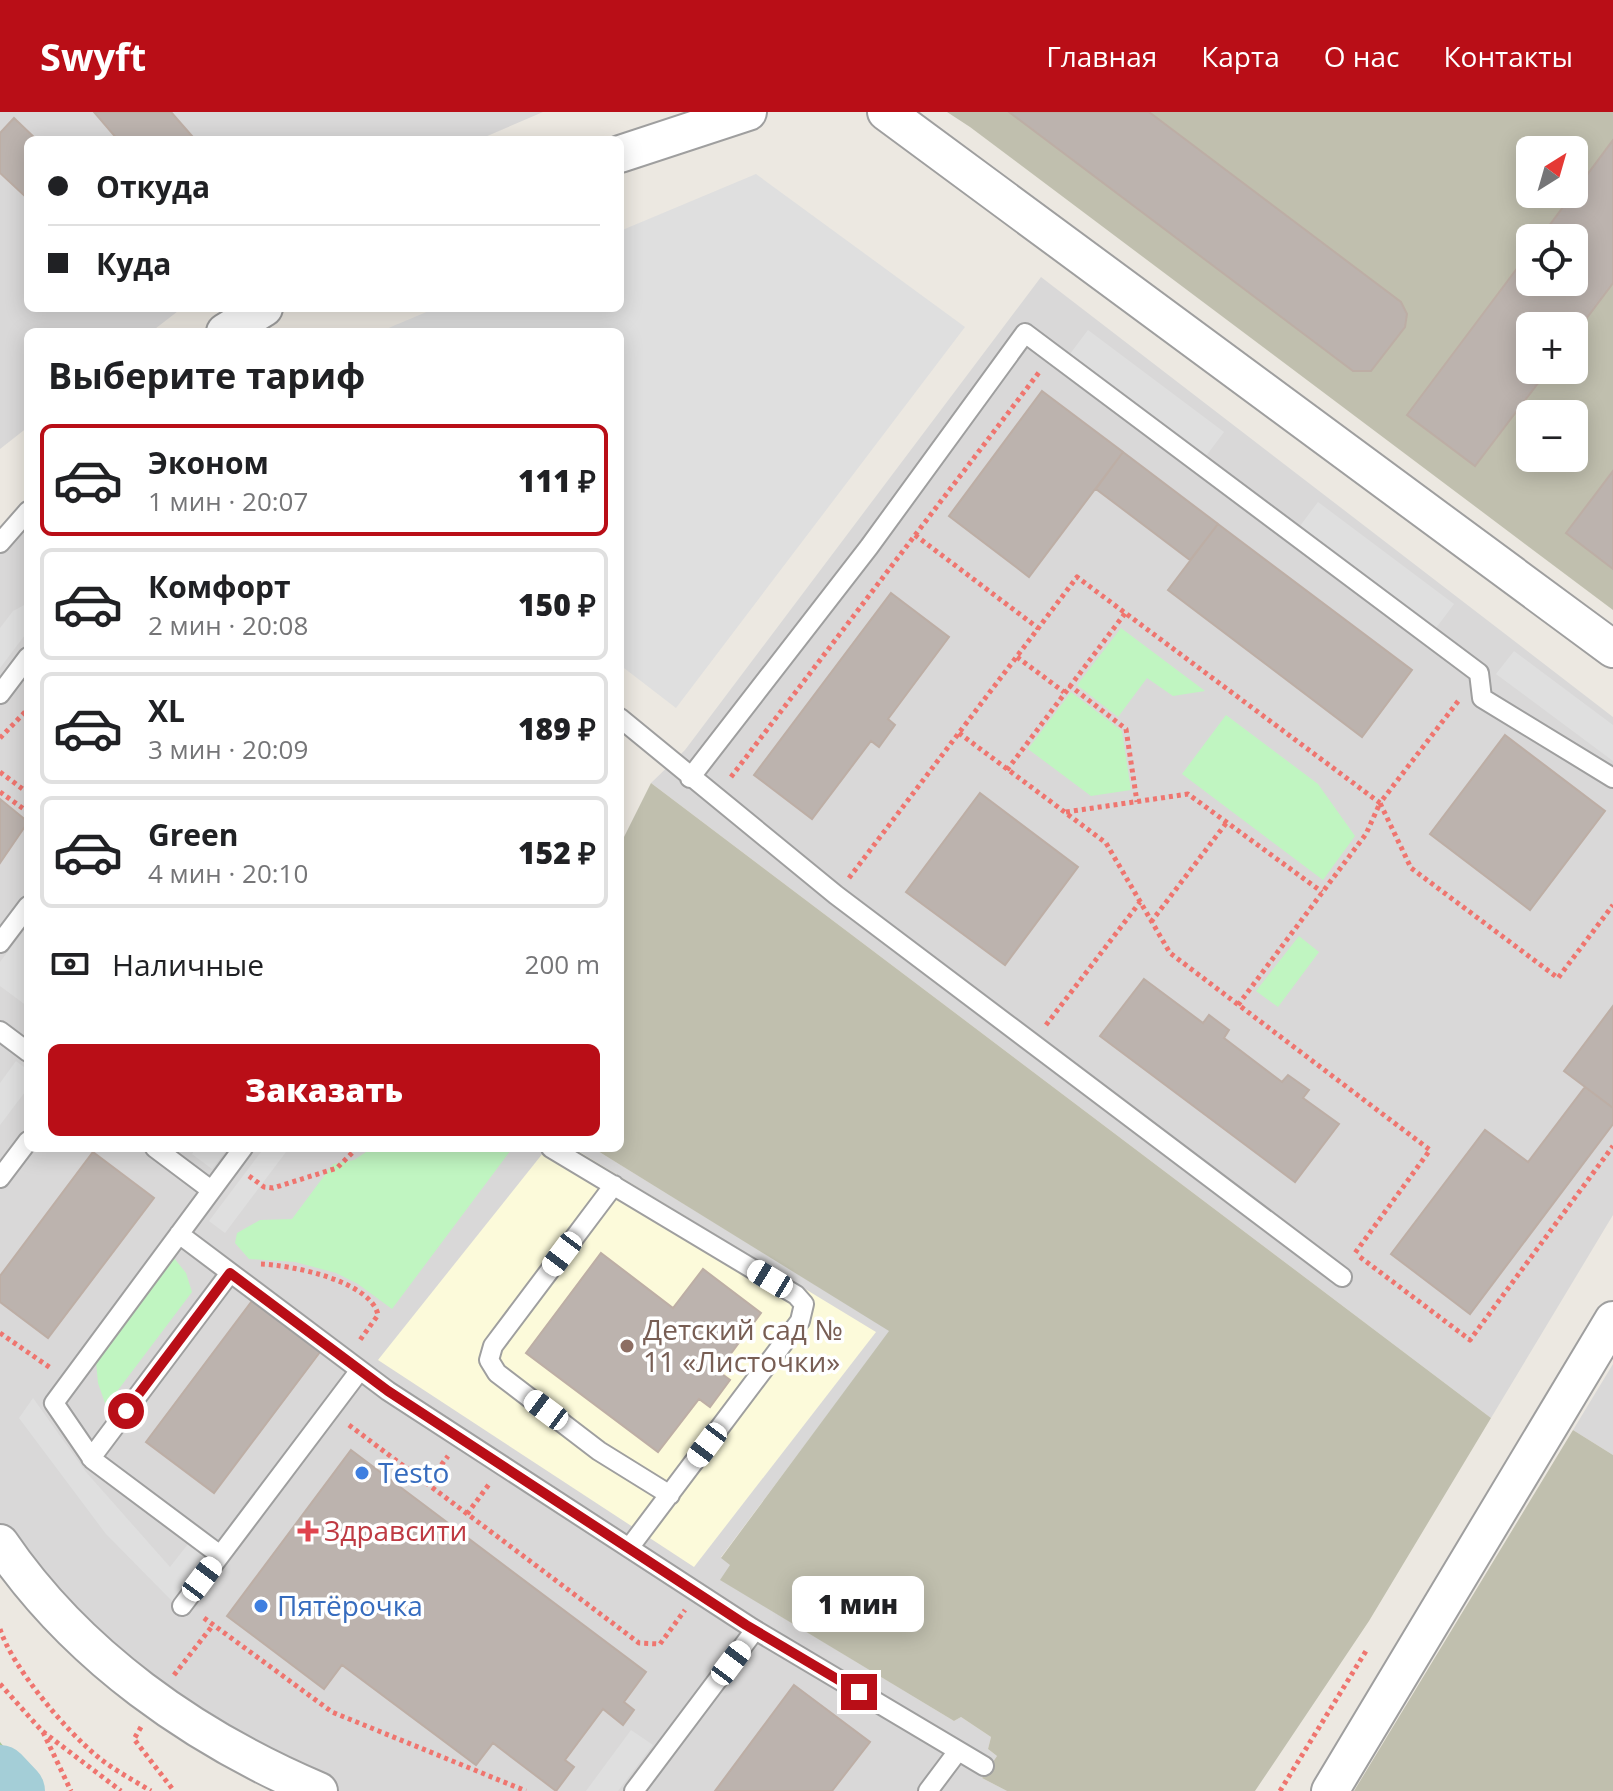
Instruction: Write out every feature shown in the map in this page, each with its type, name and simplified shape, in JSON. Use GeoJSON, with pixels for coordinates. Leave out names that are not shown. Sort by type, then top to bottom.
{"type":"FeatureCollection","features":[{"type":"Feature","properties":{"kind":"street"},"geometry":{"type":"LineString","coordinates":[[624,153],[748,112]]}},
{"type":"Feature","properties":{"kind":"street"},"geometry":{"type":"LineString","coordinates":[[886,112],[1613,649]]}},
{"type":"Feature","properties":{"kind":"street"},"geometry":{"type":"LineString","coordinates":[[232,328],[258,312]]}},
{"type":"Feature","properties":{"kind":"street"},"geometry":{"type":"LineString","coordinates":[[1330,1791],[1613,1320]]}},
{"type":"Feature","properties":{"kind":"street"},"geometry":{"type":"LineString","coordinates":[[0,1543],[43,1598],[87,1642],[156,1702],[237,1752],[319,1791]]}},
{"type":"Feature","properties":{"kind":"lane"},"geometry":{"type":"LineString","coordinates":[[690,778],[859,559],[1025,333],[1479,673],[1482,698],[1613,778]]}},
{"type":"Feature","properties":{"kind":"lane"},"geometry":{"type":"LineString","coordinates":[[0,543],[24,516]]}},
{"type":"Feature","properties":{"kind":"lane"},"geometry":{"type":"LineString","coordinates":[[0,694],[24,662]]}},
{"type":"Feature","properties":{"kind":"lane"},"geometry":{"type":"LineString","coordinates":[[624,721],[836,895],[1342,1277]]}},
{"type":"Feature","properties":{"kind":"lane"},"geometry":{"type":"LineString","coordinates":[[0,943],[24,911]]}},
{"type":"Feature","properties":{"kind":"lane"},"geometry":{"type":"LineString","coordinates":[[0,1031],[24,1049]]}},
{"type":"Feature","properties":{"kind":"lane"},"geometry":{"type":"LineString","coordinates":[[0,1178],[24,1146]]}},
{"type":"Feature","properties":{"kind":"lane"},"geometry":{"type":"LineString","coordinates":[[160,1152],[211,1190]]}},
{"type":"Feature","properties":{"kind":"lane"},"geometry":{"type":"LineString","coordinates":[[558,1152],[796,1295],[804,1304],[800,1321],[629,1548]]}},
{"type":"Feature","properties":{"kind":"lane"},"geometry":{"type":"LineString","coordinates":[[220,1555],[91,1458],[54,1406],[56,1397],[238,1156]]}},
{"type":"Feature","properties":{"kind":"lane"},"geometry":{"type":"LineString","coordinates":[[614,1185],[493,1346],[489,1360],[497,1373],[599,1451],[670,1495]]}},
{"type":"Feature","properties":{"kind":"lane"},"geometry":{"type":"LineString","coordinates":[[179,1234],[353,1364],[461,1438],[755,1630],[984,1766]]}},
{"type":"Feature","properties":{"kind":"lane"},"geometry":{"type":"LineString","coordinates":[[91,1458],[230,1273]]}},
{"type":"Feature","properties":{"kind":"lane"},"geometry":{"type":"LineString","coordinates":[[183,1604],[329,1410],[353,1364]]}},
{"type":"Feature","properties":{"kind":"lane"},"geometry":{"type":"LineString","coordinates":[[634,1791],[755,1630]]}},
{"type":"Feature","properties":{"kind":"lane"},"geometry":{"type":"LineString","coordinates":[[928,1791],[958,1751]]}},
{"type":"Feature","properties":{"kind":"path"},"geometry":{"type":"LineString","coordinates":[[728,781],[1053,354]]}},
{"type":"Feature","properties":{"kind":"path"},"geometry":{"type":"LineString","coordinates":[[915,535],[1038,628]]}},
{"type":"Feature","properties":{"kind":"path"},"geometry":{"type":"LineString","coordinates":[[836,895],[1077,577],[1380,803],[1411,868],[1558,978],[1613,905]]}},
{"type":"Feature","properties":{"kind":"path"},"geometry":{"type":"LineString","coordinates":[[1007,770],[1126,612]]}},
{"type":"Feature","properties":{"kind":"path"},"geometry":{"type":"LineString","coordinates":[[1017,657],[1064,692]]}},
{"type":"Feature","properties":{"kind":"path"},"geometry":{"type":"LineString","coordinates":[[1238,1005],[1366,834],[1380,803],[1479,673]]}},
{"type":"Feature","properties":{"kind":"path"},"geometry":{"type":"LineString","coordinates":[[1069,685],[1126,729],[1137,802]]}},
{"type":"Feature","properties":{"kind":"path"},"geometry":{"type":"LineString","coordinates":[[0,738],[24,713]]}},
{"type":"Feature","properties":{"kind":"path"},"geometry":{"type":"LineString","coordinates":[[959,733],[1106,843],[1170,953],[1430,1150],[1355,1253]]}},
{"type":"Feature","properties":{"kind":"path"},"geometry":{"type":"LineString","coordinates":[[0,772],[24,790]]}},
{"type":"Feature","properties":{"kind":"path"},"geometry":{"type":"LineString","coordinates":[[0,792],[24,809]]}},
{"type":"Feature","properties":{"kind":"path"},"geometry":{"type":"LineString","coordinates":[[1065,813],[1188,794],[1322,892]]}},
{"type":"Feature","properties":{"kind":"path"},"geometry":{"type":"LineString","coordinates":[[1151,922],[1227,822]]}},
{"type":"Feature","properties":{"kind":"path"},"geometry":{"type":"LineString","coordinates":[[852,874],[864,883]]}},
{"type":"Feature","properties":{"kind":"path"},"geometry":{"type":"LineString","coordinates":[[1032,1043],[1140,902]]}},
{"type":"Feature","properties":{"kind":"path"},"geometry":{"type":"LineString","coordinates":[[1036,1013],[1061,1032]]}},
{"type":"Feature","properties":{"kind":"path"},"geometry":{"type":"LineString","coordinates":[[1342,1244],[1470,1340],[1613,1146]]}},
{"type":"Feature","properties":{"kind":"path"},"geometry":{"type":"LineString","coordinates":[[238,1156],[270,1189],[337,1168],[353,1152]]}},
{"type":"Feature","properties":{"kind":"path"},"geometry":{"type":"LineString","coordinates":[[230,1273],[244,1260],[310,1270],[344,1283],[378,1312],[353,1364]]}},
{"type":"Feature","properties":{"kind":"path"},"geometry":{"type":"LineString","coordinates":[[0,1333],[68,1381]]}},
{"type":"Feature","properties":{"kind":"path"},"geometry":{"type":"LineString","coordinates":[[329,1410],[639,1643],[660,1644],[698,1593]]}},
{"type":"Feature","properties":{"kind":"path"},"geometry":{"type":"LineString","coordinates":[[427,1484],[461,1438]]}},
{"type":"Feature","properties":{"kind":"path"},"geometry":{"type":"LineString","coordinates":[[467,1514],[503,1465]]}},
{"type":"Feature","properties":{"kind":"path"},"geometry":{"type":"LineString","coordinates":[[183,1604],[326,1709],[526,1791]]}},
{"type":"Feature","properties":{"kind":"path"},"geometry":{"type":"LineString","coordinates":[[0,1629],[7,1650],[38,1692],[97,1756],[151,1791]]}},
{"type":"Feature","properties":{"kind":"path"},"geometry":{"type":"LineString","coordinates":[[1280,1791],[1366,1651]]}},
{"type":"Feature","properties":{"kind":"path"},"geometry":{"type":"LineString","coordinates":[[0,1684],[42,1731],[121,1791]]}},
{"type":"Feature","properties":{"kind":"path"},"geometry":{"type":"LineString","coordinates":[[42,1731],[71,1791]]}},
{"type":"Feature","properties":{"kind":"shaded area"},"geometry":{"type":"Polygon","coordinates":[[[0,112],[543,112],[487,136],[24,136],[24,312],[177,312],[156,328],[24,328],[24,430],[0,449],[0,112]]]}},
{"type":"Feature","properties":{"kind":"shaded area"},"geometry":{"type":"Polygon","coordinates":[[[947,112],[1613,112],[1613,610],[970,127],[947,112]]]}},
{"type":"Feature","properties":{"kind":"shaded area"},"geometry":{"type":"Polygon","coordinates":[[[756,174],[965,327],[676,708],[624,668],[624,328],[388,328],[426,312],[624,312],[624,229],[756,174]]]}},
{"type":"Feature","properties":{"kind":"shaded area"},"geometry":{"type":"Polygon","coordinates":[[[1041,277],[1613,717],[1613,1215],[1491,1418],[651,783],[685,750],[1041,277]]]}},
{"type":"Feature","properties":{"kind":"shaded area"},"geometry":{"type":"Polygon","coordinates":[[[1088,330],[1224,432],[1206,456],[1070,354],[1088,330]]]}},
{"type":"Feature","properties":{"kind":"shaded area"},"geometry":{"type":"Polygon","coordinates":[[[1318,502],[1454,604],[1436,628],[1300,526],[1318,502]]]}},
{"type":"Feature","properties":{"kind":"shaded area"},"geometry":{"type":"Polygon","coordinates":[[[24,514],[24,1152],[599,1152],[890,1331],[721,1557],[731,1565],[721,1580],[954,1721],[961,1717],[991,1737],[988,1749],[997,1756],[982,1778],[1007,1791],[281,1791],[0,1572],[0,531],[24,514]]]}},
{"type":"Feature","properties":{"kind":"shaded area"},"geometry":{"type":"Polygon","coordinates":[[[24,605],[24,636],[0,668],[0,628],[13,611],[24,605]]]}},
{"type":"Feature","properties":{"kind":"shaded area"},"geometry":{"type":"Polygon","coordinates":[[[1514,651],[1613,725],[1613,761],[1496,674],[1514,651]]]}},
{"type":"Feature","properties":{"kind":"shaded area"},"geometry":{"type":"Polygon","coordinates":[[[651,783],[1491,1418],[1369,1621],[1255,1791],[1007,1791],[982,1778],[997,1756],[988,1749],[991,1737],[961,1717],[954,1721],[720,1580],[730,1565],[721,1558],[889,1331],[599,1152],[624,1152],[624,837],[651,783]]]}},
{"type":"Feature","properties":{"kind":"shaded area"},"geometry":{"type":"Polygon","coordinates":[[[24,930],[24,1004],[0,986],[0,962],[24,930]]]}},
{"type":"Feature","properties":{"kind":"shaded area"},"geometry":{"type":"Polygon","coordinates":[[[16,1061],[24,1067],[24,1093],[0,1125],[0,1083],[16,1061]]]}},
{"type":"Feature","properties":{"kind":"shaded area"},"geometry":{"type":"Polygon","coordinates":[[[193,1152],[225,1152],[212,1169],[193,1152]]]}},
{"type":"Feature","properties":{"kind":"shaded area"},"geometry":{"type":"Polygon","coordinates":[[[261,1152],[286,1152],[225,1233],[209,1221],[261,1152]]]}},
{"type":"Feature","properties":{"kind":"shaded area","name":"Детский сад № 11 «Листочки»"},"geometry":{"type":"Polygon","coordinates":[[[544,1152],[580,1152],[876,1332],[694,1567],[378,1360],[544,1152]]]}},
{"type":"Feature","properties":{"kind":"shaded area"},"geometry":{"type":"Polygon","coordinates":[[[1613,1364],[1613,1455],[1573,1430],[1613,1364]]]}},
{"type":"Feature","properties":{"kind":"shaded area"},"geometry":{"type":"Polygon","coordinates":[[[33,1398],[86,1472],[170,1567],[188,1544],[208,1558],[174,1603],[106,1534],[19,1418],[33,1398]]]}},
{"type":"Feature","properties":{"kind":"shaded area"},"geometry":{"type":"Polygon","coordinates":[[[1573,1430],[1613,1455],[1613,1791],[1354,1791],[1573,1430]]]}},
{"type":"Feature","properties":{"kind":"shaded area"},"geometry":{"type":"Polygon","coordinates":[[[631,1730],[653,1745],[618,1791],[586,1791],[631,1730]]]}},
{"type":"Feature","properties":{"kind":"green space"},"geometry":{"type":"Polygon","coordinates":[[[1121,628],[1205,691],[1173,696],[1147,678],[1118,717],[1077,685],[1121,628]]]}},
{"type":"Feature","properties":{"kind":"green space"},"geometry":{"type":"Polygon","coordinates":[[[1071,692],[1122,731],[1131,790],[1091,796],[1028,749],[1071,692]]]}},
{"type":"Feature","properties":{"kind":"green space"},"geometry":{"type":"Polygon","coordinates":[[[1226,715],[1318,784],[1355,836],[1323,880],[1182,774],[1226,715]]]}},
{"type":"Feature","properties":{"kind":"green space"},"geometry":{"type":"Polygon","coordinates":[[[1299,936],[1319,952],[1278,1007],[1256,991],[1299,936]]]}},
{"type":"Feature","properties":{"kind":"green space"},"geometry":{"type":"Polygon","coordinates":[[[366,1152],[510,1152],[392,1309],[358,1284],[336,1273],[295,1262],[249,1259],[235,1243],[237,1233],[260,1220],[292,1219],[333,1164],[354,1160],[366,1152]]]}},
{"type":"Feature","properties":{"kind":"green space"},"geometry":{"type":"Polygon","coordinates":[[[174,1258],[186,1273],[192,1292],[106,1406],[98,1383],[96,1362],[174,1258]]]}},
{"type":"Feature","properties":{"kind":"green space"},"geometry":{"type":"Polygon","coordinates":[[[0,1742],[40,1791],[0,1791],[0,1742]]]}},
{"type":"Feature","properties":{"kind":"building"},"geometry":{"type":"Polygon","coordinates":[[[94,112],[171,112],[192,136],[115,136],[94,112]]]}},
{"type":"Feature","properties":{"kind":"building"},"geometry":{"type":"Polygon","coordinates":[[[1009,112],[1149,112],[1401,302],[1407,314],[1405,327],[1371,371],[1353,371],[1009,112]]]}},
{"type":"Feature","properties":{"kind":"building"},"geometry":{"type":"Polygon","coordinates":[[[14,118],[33,136],[24,136],[24,195],[0,173],[0,133],[14,118]]]}},
{"type":"Feature","properties":{"kind":"building"},"geometry":{"type":"Polygon","coordinates":[[[1613,140],[1613,283],[1588,316],[1588,312],[1516,312],[1516,384],[1537,384],[1525,400],[1516,400],[1516,412],[1475,466],[1407,415],[1516,270],[1516,296],[1588,296],[1588,224],[1550,224],[1562,208],[1588,208],[1588,174],[1613,140]]]}},
{"type":"Feature","properties":{"kind":"building"},"geometry":{"type":"Polygon","coordinates":[[[1042,391],[1123,452],[1029,577],[949,516],[1042,391]]]}},
{"type":"Feature","properties":{"kind":"building"},"geometry":{"type":"Polygon","coordinates":[[[1123,452],[1218,524],[1190,560],[1096,489],[1123,452]]]}},
{"type":"Feature","properties":{"kind":"building"},"geometry":{"type":"Polygon","coordinates":[[[1613,471],[1613,569],[1566,533],[1613,471]]]}},
{"type":"Feature","properties":{"kind":"building"},"geometry":{"type":"Polygon","coordinates":[[[1218,524],[1412,670],[1362,737],[1168,590],[1218,524]]]}},
{"type":"Feature","properties":{"kind":"building"},"geometry":{"type":"Polygon","coordinates":[[[891,593],[949,637],[888,719],[895,725],[879,747],[871,741],[812,819],[754,775],[891,593]]]}},
{"type":"Feature","properties":{"kind":"building"},"geometry":{"type":"Polygon","coordinates":[[[1505,735],[1605,811],[1530,910],[1430,834],[1505,735]]]}},
{"type":"Feature","properties":{"kind":"building"},"geometry":{"type":"Polygon","coordinates":[[[980,793],[1078,867],[1005,965],[906,892],[980,793]]]}},
{"type":"Feature","properties":{"kind":"building"},"geometry":{"type":"Polygon","coordinates":[[[0,799],[24,819],[24,828],[0,863],[0,799]]]}},
{"type":"Feature","properties":{"kind":"building"},"geometry":{"type":"Polygon","coordinates":[[[1144,979],[1203,1023],[1209,1015],[1229,1030],[1224,1038],[1282,1082],[1288,1075],[1309,1090],[1303,1098],[1339,1124],[1295,1182],[1100,1036],[1144,979]]]}},
{"type":"Feature","properties":{"kind":"building"},"geometry":{"type":"Polygon","coordinates":[[[1613,1006],[1613,1108],[1564,1071],[1613,1006]]]}},
{"type":"Feature","properties":{"kind":"building"},"geometry":{"type":"Polygon","coordinates":[[[1585,1087],[1613,1108],[1613,1124],[1470,1314],[1391,1254],[1485,1130],[1528,1162],[1585,1087]]]}},
{"type":"Feature","properties":{"kind":"building"},"geometry":{"type":"Polygon","coordinates":[[[93,1152],[154,1198],[48,1338],[0,1302],[0,1276],[93,1152]]]}},
{"type":"Feature","properties":{"kind":"building"},"geometry":{"type":"Polygon","coordinates":[[[601,1253],[673,1308],[703,1269],[761,1313],[718,1371],[730,1380],[710,1407],[699,1399],[658,1452],[526,1353],[601,1253]]]}},
{"type":"Feature","properties":{"kind":"building"},"geometry":{"type":"Polygon","coordinates":[[[252,1301],[320,1352],[214,1493],[146,1442],[252,1301]]]}},
{"type":"Feature","properties":{"kind":"building"},"geometry":{"type":"Polygon","coordinates":[[[351,1450],[646,1672],[624,1702],[634,1710],[623,1725],[603,1709],[565,1760],[574,1767],[556,1791],[493,1743],[476,1765],[342,1665],[324,1689],[227,1616],[351,1450]]]}},
{"type":"Feature","properties":{"kind":"building"},"geometry":{"type":"Polygon","coordinates":[[[794,1685],[870,1742],[832,1791],[715,1791],[794,1685]]]}},
{"type":"Feature","properties":{"kind":"waterway"},"geometry":{"type":"LineString","coordinates":[[0,1774],[16,1791]]}},
{"type":"Feature","properties":{"kind":"place","name":"Детский сад № 11 «Листочки»"},"geometry":{"type":"Point","coordinates":[627,1346]}},
{"type":"Feature","properties":{"kind":"place","name":"Testo"},"geometry":{"type":"Point","coordinates":[362,1473]}},
{"type":"Feature","properties":{"kind":"place","name":"Здравсити"},"geometry":{"type":"Point","coordinates":[308,1531]}},
{"type":"Feature","properties":{"kind":"place","name":"Пятёрочка"},"geometry":{"type":"Point","coordinates":[261,1606]}},
{"type":"Feature","properties":{"kind":"route"},"geometry":{"type":"LineString","coordinates":[[126,1411],[230,1273],[388,1391],[746,1625],[859,1692]]}}]}
